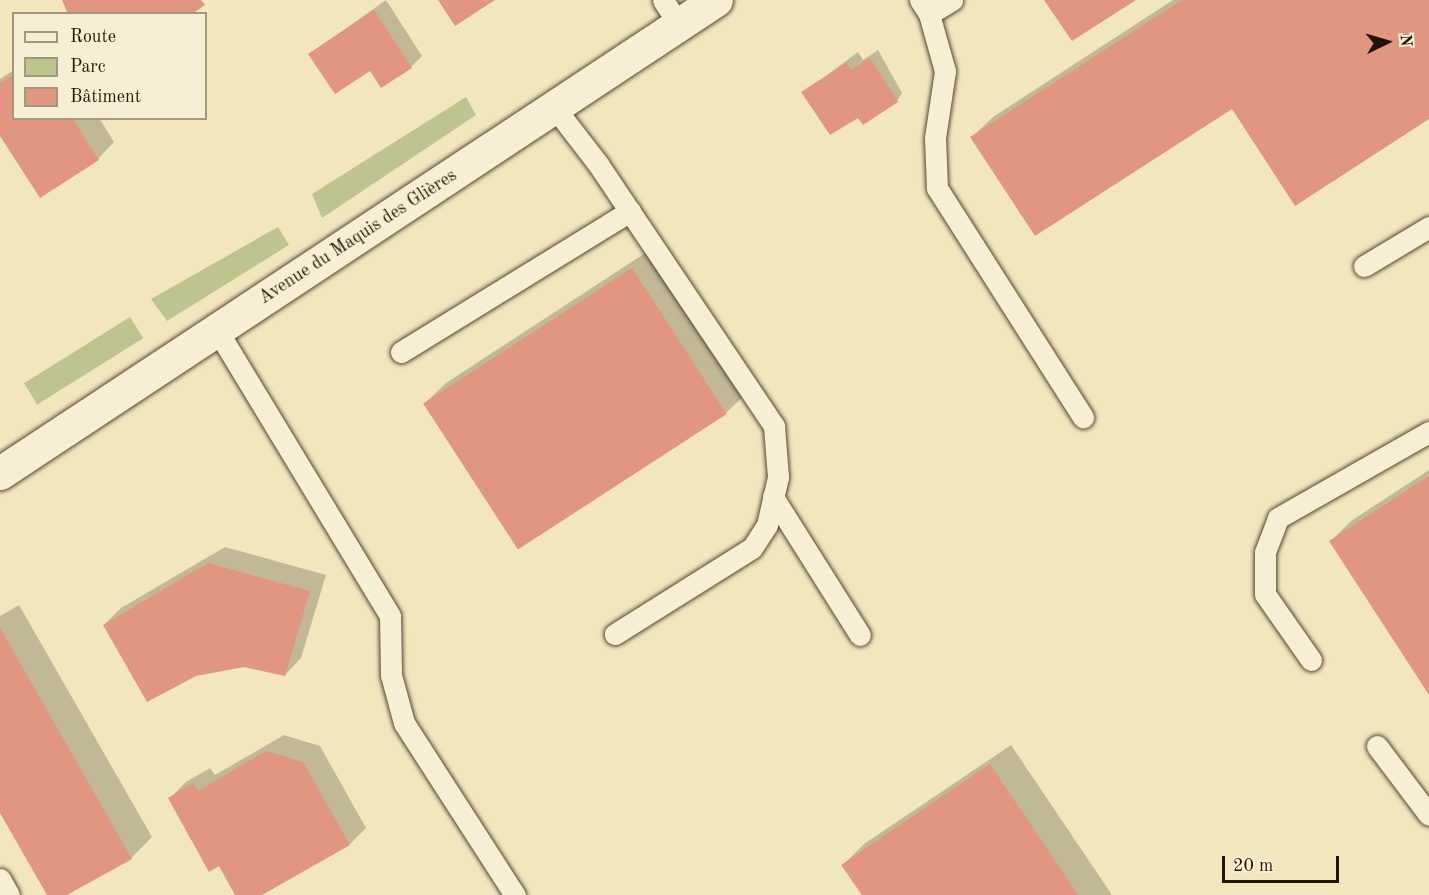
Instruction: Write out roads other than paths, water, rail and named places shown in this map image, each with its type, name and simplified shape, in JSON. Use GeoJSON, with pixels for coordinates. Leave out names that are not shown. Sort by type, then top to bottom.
{"type":"FeatureCollection","features":[{"type":"Feature","properties":{"kind":"main road","name":"Avenue du Maquis des Glières"},"geometry":{"type":"LineString","coordinates":[[0,473],[554,107],[671,12],[716,0]]}},
{"type":"Feature","properties":{"kind":"lane"},"geometry":{"type":"LineString","coordinates":[[952,0],[924,7],[945,71],[935,138],[937,188],[1083,417]]}},
{"type":"Feature","properties":{"kind":"lane"},"geometry":{"type":"LineString","coordinates":[[554,107],[630,211],[774,426],[778,477],[767,525],[752,548],[615,634]]}},
{"type":"Feature","properties":{"kind":"lane"},"geometry":{"type":"LineString","coordinates":[[401,352],[630,211]]}},
{"type":"Feature","properties":{"kind":"lane"},"geometry":{"type":"LineString","coordinates":[[1364,266],[1429,227]]}},
{"type":"Feature","properties":{"kind":"lane"},"geometry":{"type":"LineString","coordinates":[[217,330],[390,616],[391,675],[404,723],[515,895]]}},
{"type":"Feature","properties":{"kind":"lane"},"geometry":{"type":"LineString","coordinates":[[1311,660],[1265,594],[1265,552],[1278,518],[1429,432]]}},
{"type":"Feature","properties":{"kind":"lane"},"geometry":{"type":"LineString","coordinates":[[773,497],[860,635]]}},
{"type":"Feature","properties":{"kind":"lane"},"geometry":{"type":"LineString","coordinates":[[1377,746],[1429,815]]}},
{"type":"Feature","properties":{"kind":"lane"},"geometry":{"type":"LineString","coordinates":[[0,879],[9,895]]}}]}
